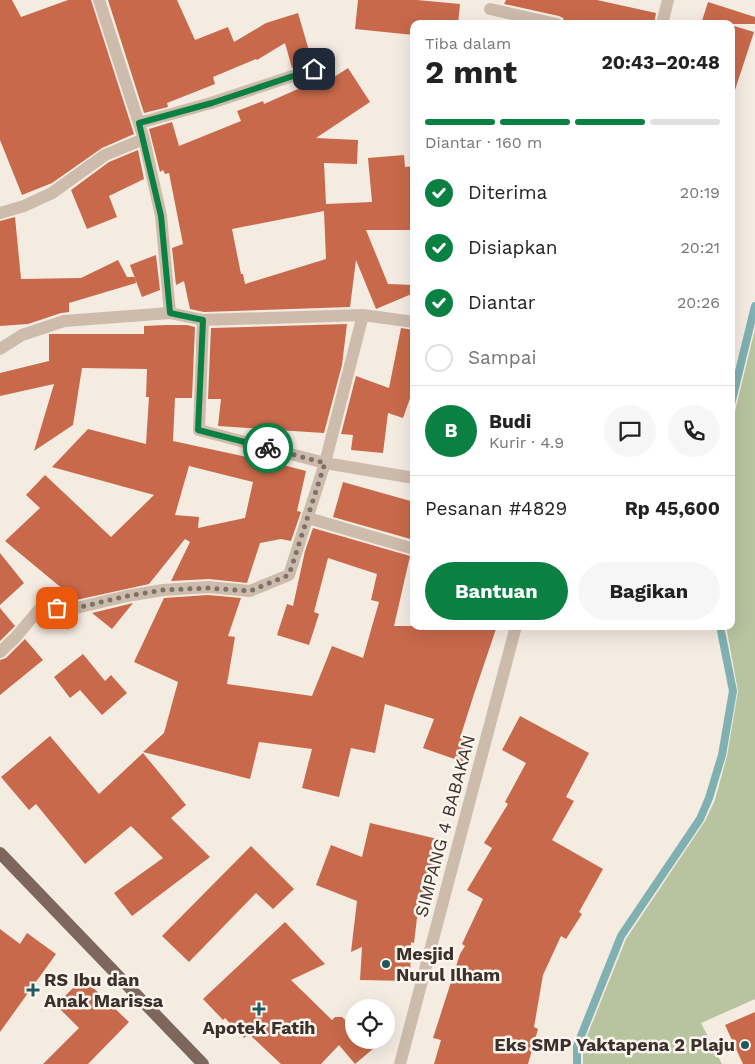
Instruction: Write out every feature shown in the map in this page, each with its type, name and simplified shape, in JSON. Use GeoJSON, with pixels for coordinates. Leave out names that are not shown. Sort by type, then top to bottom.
{"type":"FeatureCollection","features":[{"type":"Feature","properties":{"kind":"main road"},"geometry":{"type":"LineString","coordinates":[[0,853],[203,1064]]}},
{"type":"Feature","properties":{"kind":"street"},"geometry":{"type":"LineString","coordinates":[[100,0],[144,139],[161,216],[170,313]]}},
{"type":"Feature","properties":{"kind":"street"},"geometry":{"type":"LineString","coordinates":[[663,20],[668,0]]}},
{"type":"Feature","properties":{"kind":"street"},"geometry":{"type":"LineString","coordinates":[[490,9],[539,20]]}},
{"type":"Feature","properties":{"kind":"street"},"geometry":{"type":"LineString","coordinates":[[139,123],[212,103],[314,69]]}},
{"type":"Feature","properties":{"kind":"street"},"geometry":{"type":"LineString","coordinates":[[0,213],[24,206],[52,193],[99,159],[144,139]]}},
{"type":"Feature","properties":{"kind":"street"},"geometry":{"type":"LineString","coordinates":[[0,349],[22,335],[64,321],[170,313],[203,320],[363,315],[410,321]]}},
{"type":"Feature","properties":{"kind":"street"},"geometry":{"type":"LineString","coordinates":[[0,652],[15,638],[42,606],[72,609],[163,590],[208,588],[250,591],[289,575],[325,463],[363,315]]}},
{"type":"Feature","properties":{"kind":"street"},"geometry":{"type":"LineString","coordinates":[[203,320],[199,430],[325,463],[410,477]]}},
{"type":"Feature","properties":{"kind":"street"},"geometry":{"type":"LineString","coordinates":[[308,518],[410,548]]}},
{"type":"Feature","properties":{"kind":"street","name":"SIMPANG 4 BABAKAN"},"geometry":{"type":"LineString","coordinates":[[400,1064],[515,630]]}},
{"type":"Feature","properties":{"kind":"green space"},"geometry":{"type":"Polygon","coordinates":[[[755,329],[755,999],[701,1023],[722,1064],[583,1064],[583,1046],[626,939],[705,821],[715,800],[727,756],[738,691],[727,630],[735,630],[735,412],[755,329]]]}},
{"type":"Feature","properties":{"kind":"building"},"geometry":{"type":"Polygon","coordinates":[[[0,0],[12,0],[21,17],[68,0],[91,0],[134,134],[102,148],[52,183],[22,195],[0,140],[0,0]]]}},
{"type":"Feature","properties":{"kind":"building"},"geometry":{"type":"Polygon","coordinates":[[[108,0],[177,0],[195,40],[228,27],[234,42],[266,23],[298,13],[312,61],[292,68],[285,43],[257,60],[213,77],[215,84],[167,103],[168,107],[144,113],[108,0]]]}},
{"type":"Feature","properties":{"kind":"building"},"geometry":{"type":"Polygon","coordinates":[[[358,0],[417,0],[460,4],[458,20],[410,20],[410,35],[355,29],[358,0]]]}},
{"type":"Feature","properties":{"kind":"building"},"geometry":{"type":"Polygon","coordinates":[[[506,0],[597,0],[656,13],[655,20],[564,20],[559,16],[504,4],[506,0]]]}},
{"type":"Feature","properties":{"kind":"building"},"geometry":{"type":"Polygon","coordinates":[[[708,2],[755,17],[755,24],[735,24],[735,20],[702,20],[708,2]]]}},
{"type":"Feature","properties":{"kind":"building"},"geometry":{"type":"Polygon","coordinates":[[[735,26],[754,32],[735,90],[735,26]]]}},
{"type":"Feature","properties":{"kind":"building"},"geometry":{"type":"Polygon","coordinates":[[[348,68],[370,102],[316,138],[358,140],[357,164],[324,163],[326,204],[372,202],[368,158],[404,155],[405,167],[410,166],[410,230],[366,230],[388,284],[410,285],[410,295],[376,309],[356,260],[350,307],[204,312],[190,309],[184,281],[176,285],[172,248],[183,244],[169,173],[165,174],[163,170],[160,172],[149,129],[172,122],[179,146],[241,121],[237,111],[263,101],[264,104],[298,89],[297,83],[317,77],[320,86],[348,68]],[[324,211],[232,229],[241,274],[243,274],[245,284],[326,259],[324,211]]]}},
{"type":"Feature","properties":{"kind":"building"},"geometry":{"type":"Polygon","coordinates":[[[138,150],[144,179],[109,196],[117,217],[87,229],[71,190],[109,162],[138,150]]]}},
{"type":"Feature","properties":{"kind":"building"},"geometry":{"type":"Polygon","coordinates":[[[15,217],[21,279],[81,278],[118,260],[127,277],[135,277],[136,283],[69,303],[69,312],[28,324],[0,326],[0,221],[15,217]]]}},
{"type":"Feature","properties":{"kind":"building"},"geometry":{"type":"Polygon","coordinates":[[[156,255],[160,290],[142,297],[130,265],[156,255]]]}},
{"type":"Feature","properties":{"kind":"building"},"geometry":{"type":"Polygon","coordinates":[[[347,324],[342,365],[324,433],[218,426],[221,399],[208,399],[211,328],[347,324]]]}},
{"type":"Feature","properties":{"kind":"building"},"geometry":{"type":"Polygon","coordinates":[[[187,325],[195,327],[192,398],[175,398],[173,441],[306,471],[297,511],[301,512],[291,541],[281,539],[260,543],[247,583],[209,579],[171,581],[190,542],[185,539],[149,584],[76,600],[5,541],[40,508],[26,495],[45,475],[111,537],[154,495],[52,467],[88,429],[146,444],[149,397],[146,397],[147,369],[82,368],[73,425],[34,451],[54,384],[0,396],[0,373],[49,361],[49,334],[144,334],[144,326],[187,325]],[[189,466],[175,515],[199,517],[198,528],[245,518],[253,482],[189,466]]]}},
{"type":"Feature","properties":{"kind":"building"},"geometry":{"type":"Polygon","coordinates":[[[401,328],[410,329],[410,398],[403,418],[388,413],[383,453],[351,450],[353,435],[341,434],[356,376],[389,388],[401,328]]]}},
{"type":"Feature","properties":{"kind":"building"},"geometry":{"type":"Polygon","coordinates":[[[343,482],[410,501],[410,539],[333,517],[343,482]]]}},
{"type":"Feature","properties":{"kind":"building"},"geometry":{"type":"Polygon","coordinates":[[[313,528],[410,556],[394,626],[410,626],[410,630],[496,630],[460,738],[470,742],[463,762],[423,748],[434,719],[385,704],[375,753],[351,748],[339,797],[302,788],[312,749],[259,742],[250,779],[143,752],[164,733],[178,682],[134,662],[164,598],[208,595],[241,598],[228,636],[235,637],[227,684],[312,696],[332,646],[363,658],[379,602],[371,600],[377,574],[328,558],[314,612],[319,614],[309,645],[277,635],[287,604],[293,606],[305,551],[313,528]]]}},
{"type":"Feature","properties":{"kind":"building"},"geometry":{"type":"Polygon","coordinates":[[[0,553],[24,583],[0,605],[0,553]]]}},
{"type":"Feature","properties":{"kind":"building"},"geometry":{"type":"Polygon","coordinates":[[[133,603],[112,629],[92,613],[129,604],[133,603]]]}},
{"type":"Feature","properties":{"kind":"building"},"geometry":{"type":"Polygon","coordinates":[[[0,608],[15,626],[0,641],[0,608]]]}},
{"type":"Feature","properties":{"kind":"building"},"geometry":{"type":"Polygon","coordinates":[[[25,639],[43,660],[0,695],[0,660],[6,658],[25,639]]]}},
{"type":"Feature","properties":{"kind":"building"},"geometry":{"type":"Polygon","coordinates":[[[83,654],[105,681],[111,675],[127,693],[102,715],[80,690],[70,698],[54,677],[83,654]]]}},
{"type":"Feature","properties":{"kind":"building"},"geometry":{"type":"Polygon","coordinates":[[[520,716],[589,753],[566,797],[574,801],[552,840],[603,869],[579,912],[582,914],[566,939],[561,936],[543,975],[534,1027],[538,1029],[528,1064],[434,1064],[441,1040],[433,1038],[460,954],[465,946],[462,944],[483,899],[467,890],[492,848],[484,843],[508,804],[505,802],[526,763],[502,750],[520,716]]]}},
{"type":"Feature","properties":{"kind":"building"},"geometry":{"type":"Polygon","coordinates":[[[50,736],[99,794],[143,753],[186,805],[171,818],[210,857],[132,916],[114,893],[163,858],[131,826],[85,864],[36,804],[29,810],[1,777],[50,736]]]}},
{"type":"Feature","properties":{"kind":"building"},"geometry":{"type":"Polygon","coordinates":[[[370,823],[446,841],[439,870],[429,868],[424,893],[420,893],[414,943],[411,942],[410,981],[360,980],[362,947],[351,952],[357,901],[316,885],[331,845],[362,857],[370,823]]]}},
{"type":"Feature","properties":{"kind":"building"},"geometry":{"type":"Polygon","coordinates":[[[251,846],[294,889],[273,909],[256,893],[189,962],[162,936],[251,846]]]}},
{"type":"Feature","properties":{"kind":"building"},"geometry":{"type":"Polygon","coordinates":[[[285,922],[325,964],[291,980],[332,1020],[335,1017],[342,1017],[345,1020],[345,1049],[373,1049],[355,1064],[339,1045],[321,1064],[281,1064],[249,1034],[244,1038],[203,999],[285,922]]]}},
{"type":"Feature","properties":{"kind":"building"},"geometry":{"type":"Polygon","coordinates":[[[0,929],[20,944],[27,933],[56,954],[0,1032],[0,929]]]}},
{"type":"Feature","properties":{"kind":"building"},"geometry":{"type":"Polygon","coordinates":[[[83,978],[129,1022],[88,1064],[43,1064],[79,1028],[56,1005],[83,978]]]}},
{"type":"Feature","properties":{"kind":"building","name":"Eks SMP Yaktapena 2 Plaju"},"geometry":{"type":"Polygon","coordinates":[[[755,1012],[755,1064],[743,1064],[725,1025],[755,1012]]]}},
{"type":"Feature","properties":{"kind":"waterway"},"geometry":{"type":"LineString","coordinates":[[735,388],[755,306]]}},
{"type":"Feature","properties":{"kind":"waterway"},"geometry":{"type":"LineString","coordinates":[[577,1064],[577,1046],[621,936],[700,819],[709,798],[722,755],[733,691],[721,630]]}},
{"type":"Feature","properties":{"kind":"way so far"},"geometry":{"type":"LineString","coordinates":[[57,608],[72,609],[163,590],[208,588],[250,591],[289,575],[325,463],[268,448]]}},
{"type":"Feature","properties":{"kind":"place","name":"Mesjid Nurul Ilham"},"geometry":{"type":"Point","coordinates":[386,964]}},
{"type":"Feature","properties":{"kind":"place","name":"RS Ibu dan Anak Marissa"},"geometry":{"type":"Point","coordinates":[33,990]}},
{"type":"Feature","properties":{"kind":"place","name":"Apotek Fatih"},"geometry":{"type":"Point","coordinates":[259,1009]}},
{"type":"Feature","properties":{"kind":"place","name":"Eks SMP Yaktapena 2 Plaju"},"geometry":{"type":"Point","coordinates":[745,1045]}},
{"type":"Feature","properties":{"kind":"route"},"geometry":{"type":"LineString","coordinates":[[268,448],[198,430],[203,320],[170,313],[161,216],[139,123],[212,103],[314,69]]}}]}
